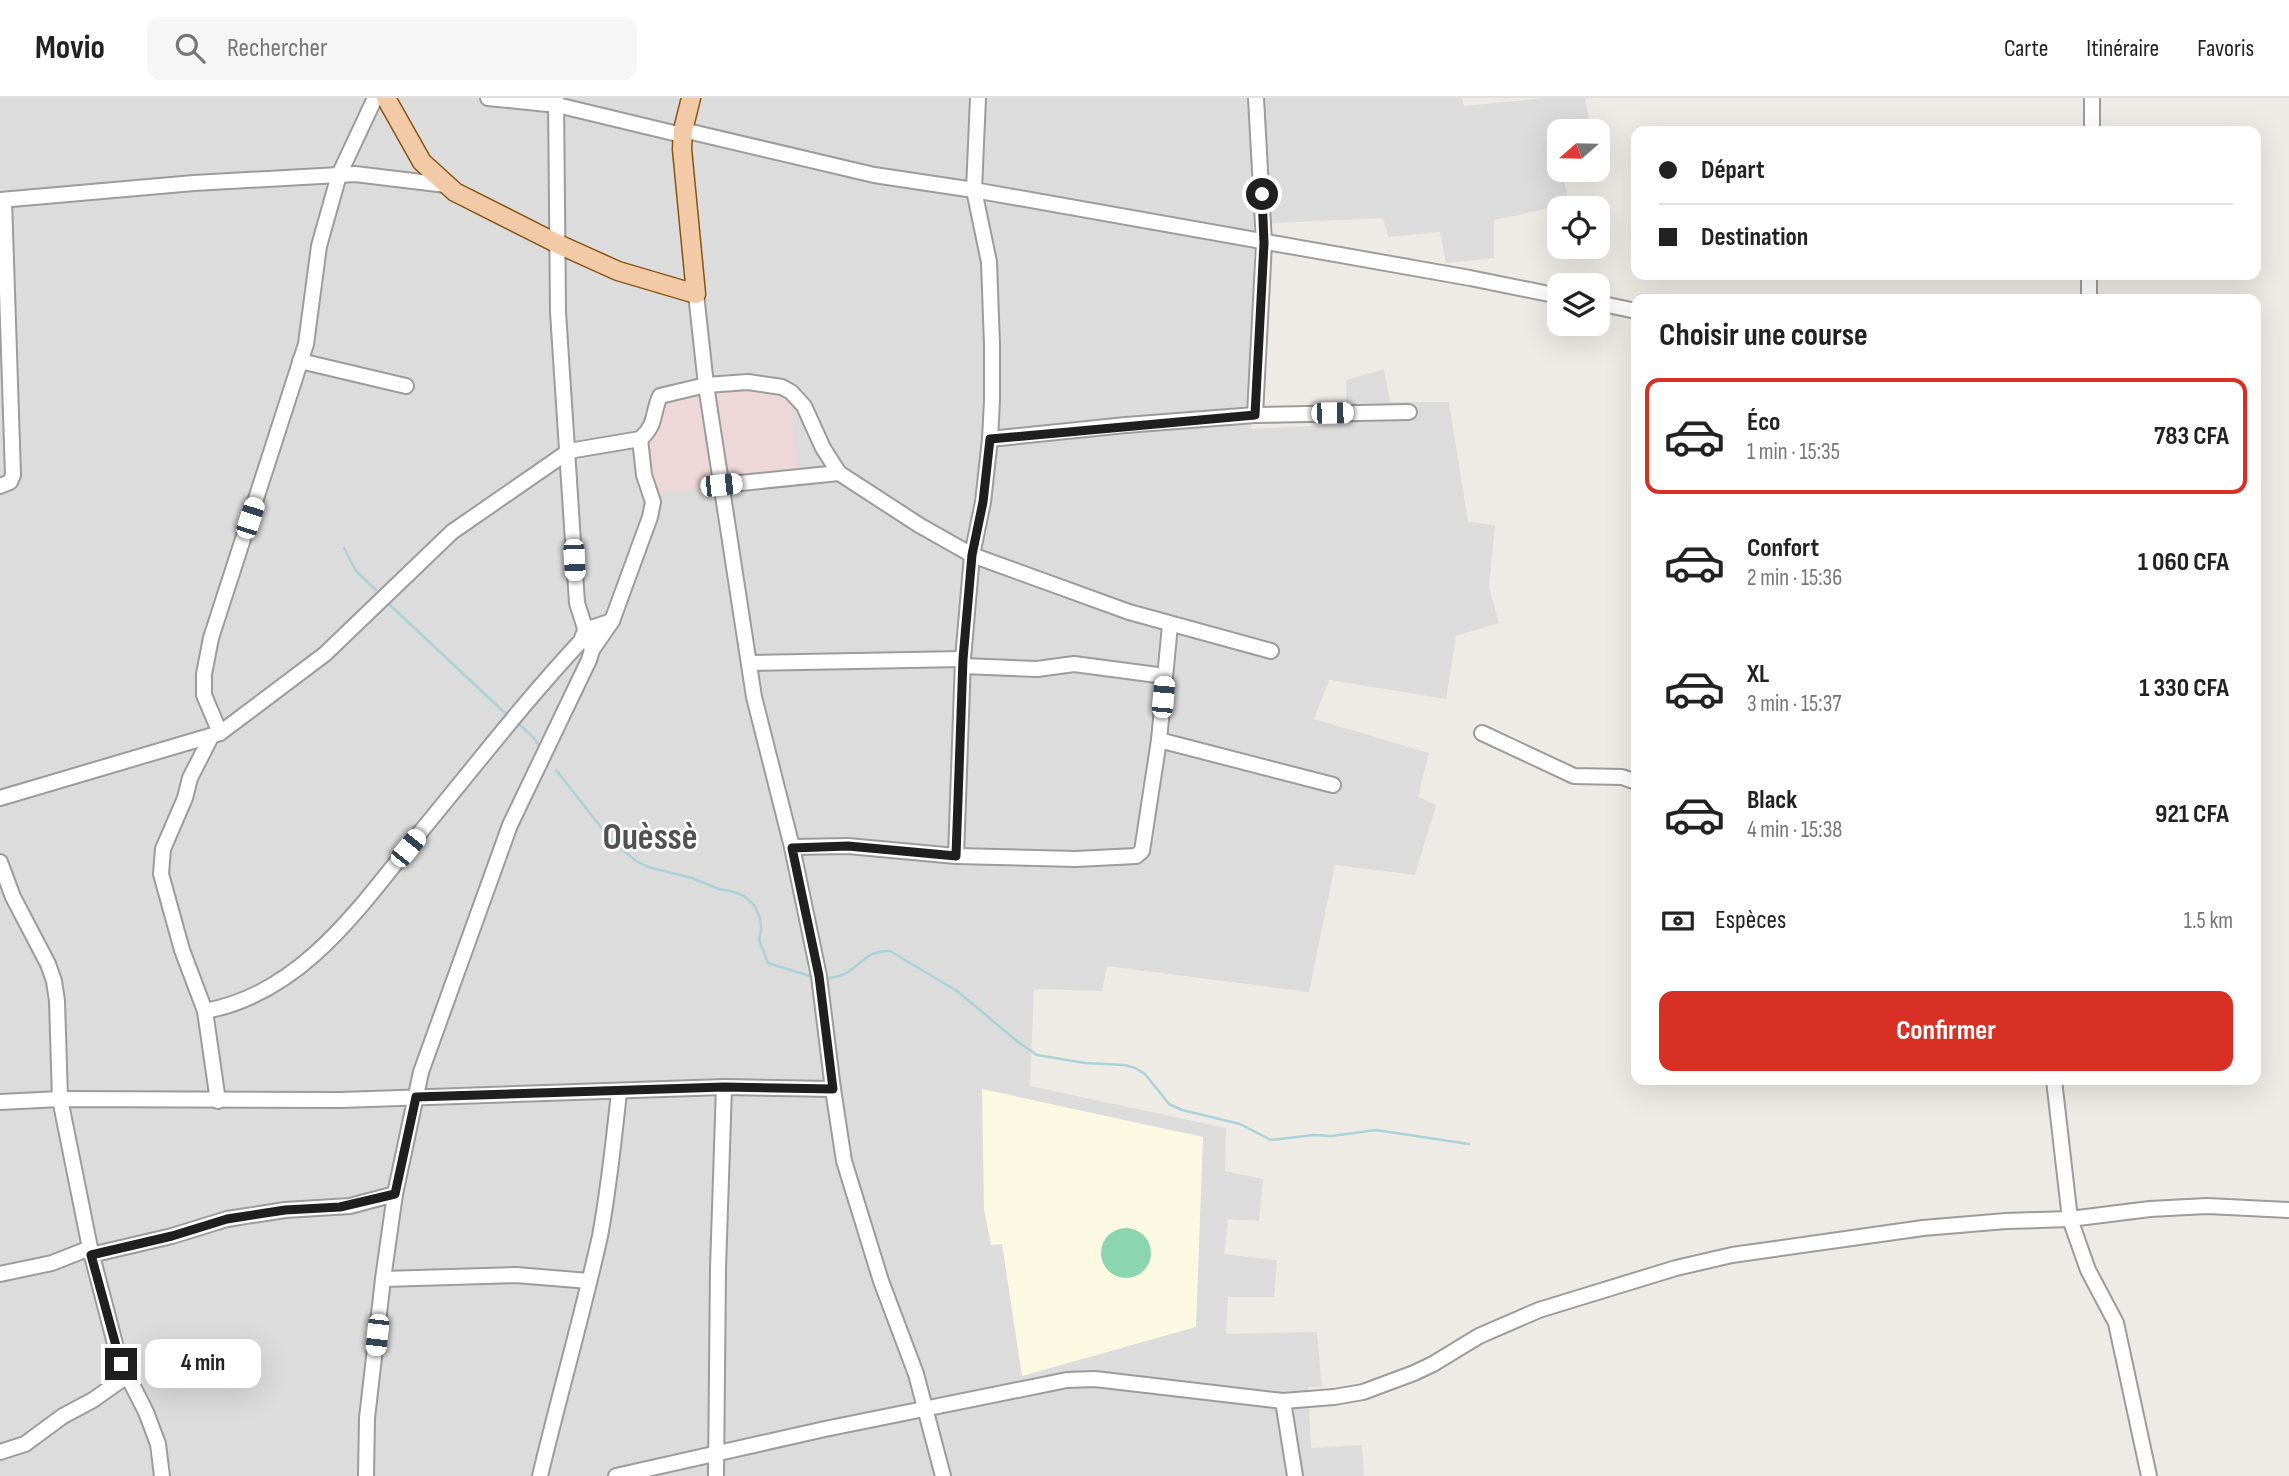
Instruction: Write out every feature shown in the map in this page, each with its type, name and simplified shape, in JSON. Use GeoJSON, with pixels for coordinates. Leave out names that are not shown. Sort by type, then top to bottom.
{"type":"FeatureCollection","features":[{"type":"Feature","properties":{"kind":"main road"},"geometry":{"type":"LineString","coordinates":[[386,98],[422,162],[446,185],[467,199],[618,271],[695,294],[682,133],[691,98]]}},
{"type":"Feature","properties":{"kind":"street"},"geometry":{"type":"LineString","coordinates":[[218,1101],[205,1011],[182,950],[165,892],[161,867],[163,849],[185,798],[190,778],[216,735],[204,695],[204,674],[211,638],[306,344],[320,246],[339,175],[375,98]]}},
{"type":"Feature","properties":{"kind":"street"},"geometry":{"type":"LineString","coordinates":[[488,98],[557,102],[682,133],[874,175],[974,190],[1547,294]]}},
{"type":"Feature","properties":{"kind":"street"},"geometry":{"type":"LineString","coordinates":[[956,856],[963,663],[972,555],[983,502],[990,439],[990,275],[974,190],[978,98]]}},
{"type":"Feature","properties":{"kind":"street"},"geometry":{"type":"LineString","coordinates":[[1255,415],[1264,243],[1256,98]]}},
{"type":"Feature","properties":{"kind":"street"},"geometry":{"type":"LineString","coordinates":[[2092,98],[2092,126]]}},
{"type":"Feature","properties":{"kind":"street"},"geometry":{"type":"LineString","coordinates":[[557,102],[558,312],[577,603],[592,650]]}},
{"type":"Feature","properties":{"kind":"street"},"geometry":{"type":"LineString","coordinates":[[0,486],[10,482],[13,475],[6,402],[2,200],[194,183],[355,174],[446,185]]}},
{"type":"Feature","properties":{"kind":"street"},"geometry":{"type":"LineString","coordinates":[[695,294],[706,385],[749,663],[819,976],[844,1161],[881,1281],[916,1374],[943,1476]]}},
{"type":"Feature","properties":{"kind":"street"},"geometry":{"type":"LineString","coordinates":[[1610,306],[1631,310]]}},
{"type":"Feature","properties":{"kind":"street"},"geometry":{"type":"LineString","coordinates":[[300,361],[406,386]]}},
{"type":"Feature","properties":{"kind":"street"},"geometry":{"type":"LineString","coordinates":[[0,798],[216,735],[325,654],[452,532],[569,451],[640,439],[646,435],[654,421],[660,396],[706,385],[748,382],[771,384],[791,392],[804,406],[823,448],[839,473],[919,525],[972,555],[1129,612],[1271,651]]}},
{"type":"Feature","properties":{"kind":"street"},"geometry":{"type":"LineString","coordinates":[[990,439],[1255,415],[1409,412]]}},
{"type":"Feature","properties":{"kind":"street"},"geometry":{"type":"LineString","coordinates":[[366,1476],[367,1418],[383,1279],[395,1194],[421,1072],[510,825],[592,650],[612,621],[653,502],[644,475],[640,439]]}},
{"type":"Feature","properties":{"kind":"street"},"geometry":{"type":"LineString","coordinates":[[721,485],[839,473]]}},
{"type":"Feature","properties":{"kind":"street"},"geometry":{"type":"LineString","coordinates":[[585,629],[612,621]]}},
{"type":"Feature","properties":{"kind":"street"},"geometry":{"type":"LineString","coordinates":[[792,848],[848,846],[956,856],[1076,859],[1136,856],[1142,851],[1159,740],[1170,625]]}},
{"type":"Feature","properties":{"kind":"street"},"geometry":{"type":"LineString","coordinates":[[205,1011],[229,1007],[256,995],[320,952],[581,641],[585,629]]}},
{"type":"Feature","properties":{"kind":"street"},"geometry":{"type":"LineString","coordinates":[[749,663],[963,663],[1037,669],[1074,664],[1165,676]]}},
{"type":"Feature","properties":{"kind":"street"},"geometry":{"type":"LineString","coordinates":[[1482,733],[1574,776],[1622,777],[1631,780]]}},
{"type":"Feature","properties":{"kind":"street"},"geometry":{"type":"LineString","coordinates":[[1159,740],[1333,785]]}},
{"type":"Feature","properties":{"kind":"street"},"geometry":{"type":"LineString","coordinates":[[0,862],[13,897],[37,940],[54,981],[60,1099],[91,1252],[119,1359],[158,1444],[162,1476]]}},
{"type":"Feature","properties":{"kind":"street"},"geometry":{"type":"LineString","coordinates":[[2055,1085],[2070,1219],[2088,1270],[2116,1323],[2148,1476]]}},
{"type":"Feature","properties":{"kind":"street"},"geometry":{"type":"LineString","coordinates":[[0,1102],[60,1099],[218,1101],[416,1097],[724,1087],[833,1089]]}},
{"type":"Feature","properties":{"kind":"street"},"geometry":{"type":"LineString","coordinates":[[716,1476],[718,1268],[724,1087]]}},
{"type":"Feature","properties":{"kind":"street"},"geometry":{"type":"LineString","coordinates":[[540,1476],[589,1281],[608,1187],[619,1092]]}},
{"type":"Feature","properties":{"kind":"street"},"geometry":{"type":"LineString","coordinates":[[0,1274],[172,1236],[227,1219],[285,1210],[340,1207],[395,1194]]}},
{"type":"Feature","properties":{"kind":"street"},"geometry":{"type":"LineString","coordinates":[[616,1476],[825,1429],[1082,1379],[1283,1401],[1363,1392],[1433,1364],[1479,1336],[1539,1310],[1714,1258],[1923,1228],[2006,1221],[2070,1219],[2183,1207],[2289,1210]]}},
{"type":"Feature","properties":{"kind":"street"},"geometry":{"type":"LineString","coordinates":[[383,1279],[516,1275],[589,1281]]}},
{"type":"Feature","properties":{"kind":"street"},"geometry":{"type":"LineString","coordinates":[[0,1452],[25,1444],[63,1416],[93,1400],[127,1376]]}},
{"type":"Feature","properties":{"kind":"street"},"geometry":{"type":"LineString","coordinates":[[1283,1401],[1295,1476]]}},
{"type":"Feature","properties":{"kind":"shaded area"},"geometry":{"type":"Polygon","coordinates":[[[0,98],[1462,98],[1464,106],[1545,98],[1585,98],[1589,119],[1547,119],[1547,182],[1564,182],[1567,196],[1547,196],[1547,209],[1494,220],[1494,258],[1446,263],[1440,232],[1388,237],[1383,218],[1254,224],[1251,429],[1347,424],[1346,380],[1384,369],[1390,402],[1449,402],[1468,522],[1495,525],[1489,587],[1499,623],[1456,636],[1446,699],[1329,680],[1314,719],[1429,753],[1418,797],[1436,805],[1415,875],[1335,865],[1309,992],[1107,966],[1102,991],[1034,989],[1030,1086],[1226,1128],[1225,1171],[1263,1179],[1259,1221],[1228,1219],[1224,1254],[1277,1260],[1274,1297],[1228,1297],[1226,1334],[1317,1332],[1322,1387],[1308,1387],[1311,1448],[1362,1445],[1364,1476],[0,1476],[0,98]]]}},
{"type":"Feature","properties":{"kind":"shaded area"},"geometry":{"type":"Polygon","coordinates":[[[706,385],[791,392],[798,478],[652,494],[646,435],[660,396],[706,385]]]}},
{"type":"Feature","properties":{"kind":"shaded area"},"geometry":{"type":"Polygon","coordinates":[[[982,1089],[1203,1137],[1196,1327],[1022,1376],[1002,1244],[991,1245],[984,1209],[982,1089]]]}},
{"type":"Feature","properties":{"kind":"green space"},"geometry":{"type":"Polygon","coordinates":[[[1126,1228],[1144,1235],[1151,1253],[1144,1271],[1126,1278],[1108,1271],[1101,1253],[1108,1235],[1126,1228]]]}},
{"type":"Feature","properties":{"kind":"waterway"},"geometry":{"type":"LineString","coordinates":[[344,548],[356,571],[376,590]]}},
{"type":"Feature","properties":{"kind":"waterway"},"geometry":{"type":"LineString","coordinates":[[390,605],[506,714]]}},
{"type":"Feature","properties":{"kind":"waterway"},"geometry":{"type":"LineString","coordinates":[[520,725],[541,748]]}},
{"type":"Feature","properties":{"kind":"waterway"},"geometry":{"type":"LineString","coordinates":[[556,770],[612,841],[636,861],[744,896],[754,905],[760,918],[759,940],[768,963],[810,976]]}},
{"type":"Feature","properties":{"kind":"waterway"},"geometry":{"type":"LineString","coordinates":[[829,978],[847,972],[872,954],[890,951],[957,991],[1037,1055],[1135,1068],[1145,1074],[1169,1104],[1182,1110],[1240,1124],[1271,1140],[1376,1130],[1469,1144]]}},
{"type":"Feature","properties":{"kind":"district","name":"Ouèssè"},"geometry":{"type":"Point","coordinates":[650,838]}},
{"type":"Feature","properties":{"kind":"route"},"geometry":{"type":"LineString","coordinates":[[121,1364],[91,1255],[172,1236],[244,1215],[350,1206],[395,1194],[416,1097],[724,1087],[833,1089],[819,976],[792,848],[870,847],[956,856],[963,659],[972,555],[983,502],[990,439],[1255,415],[1264,243],[1262,194]]}}]}
